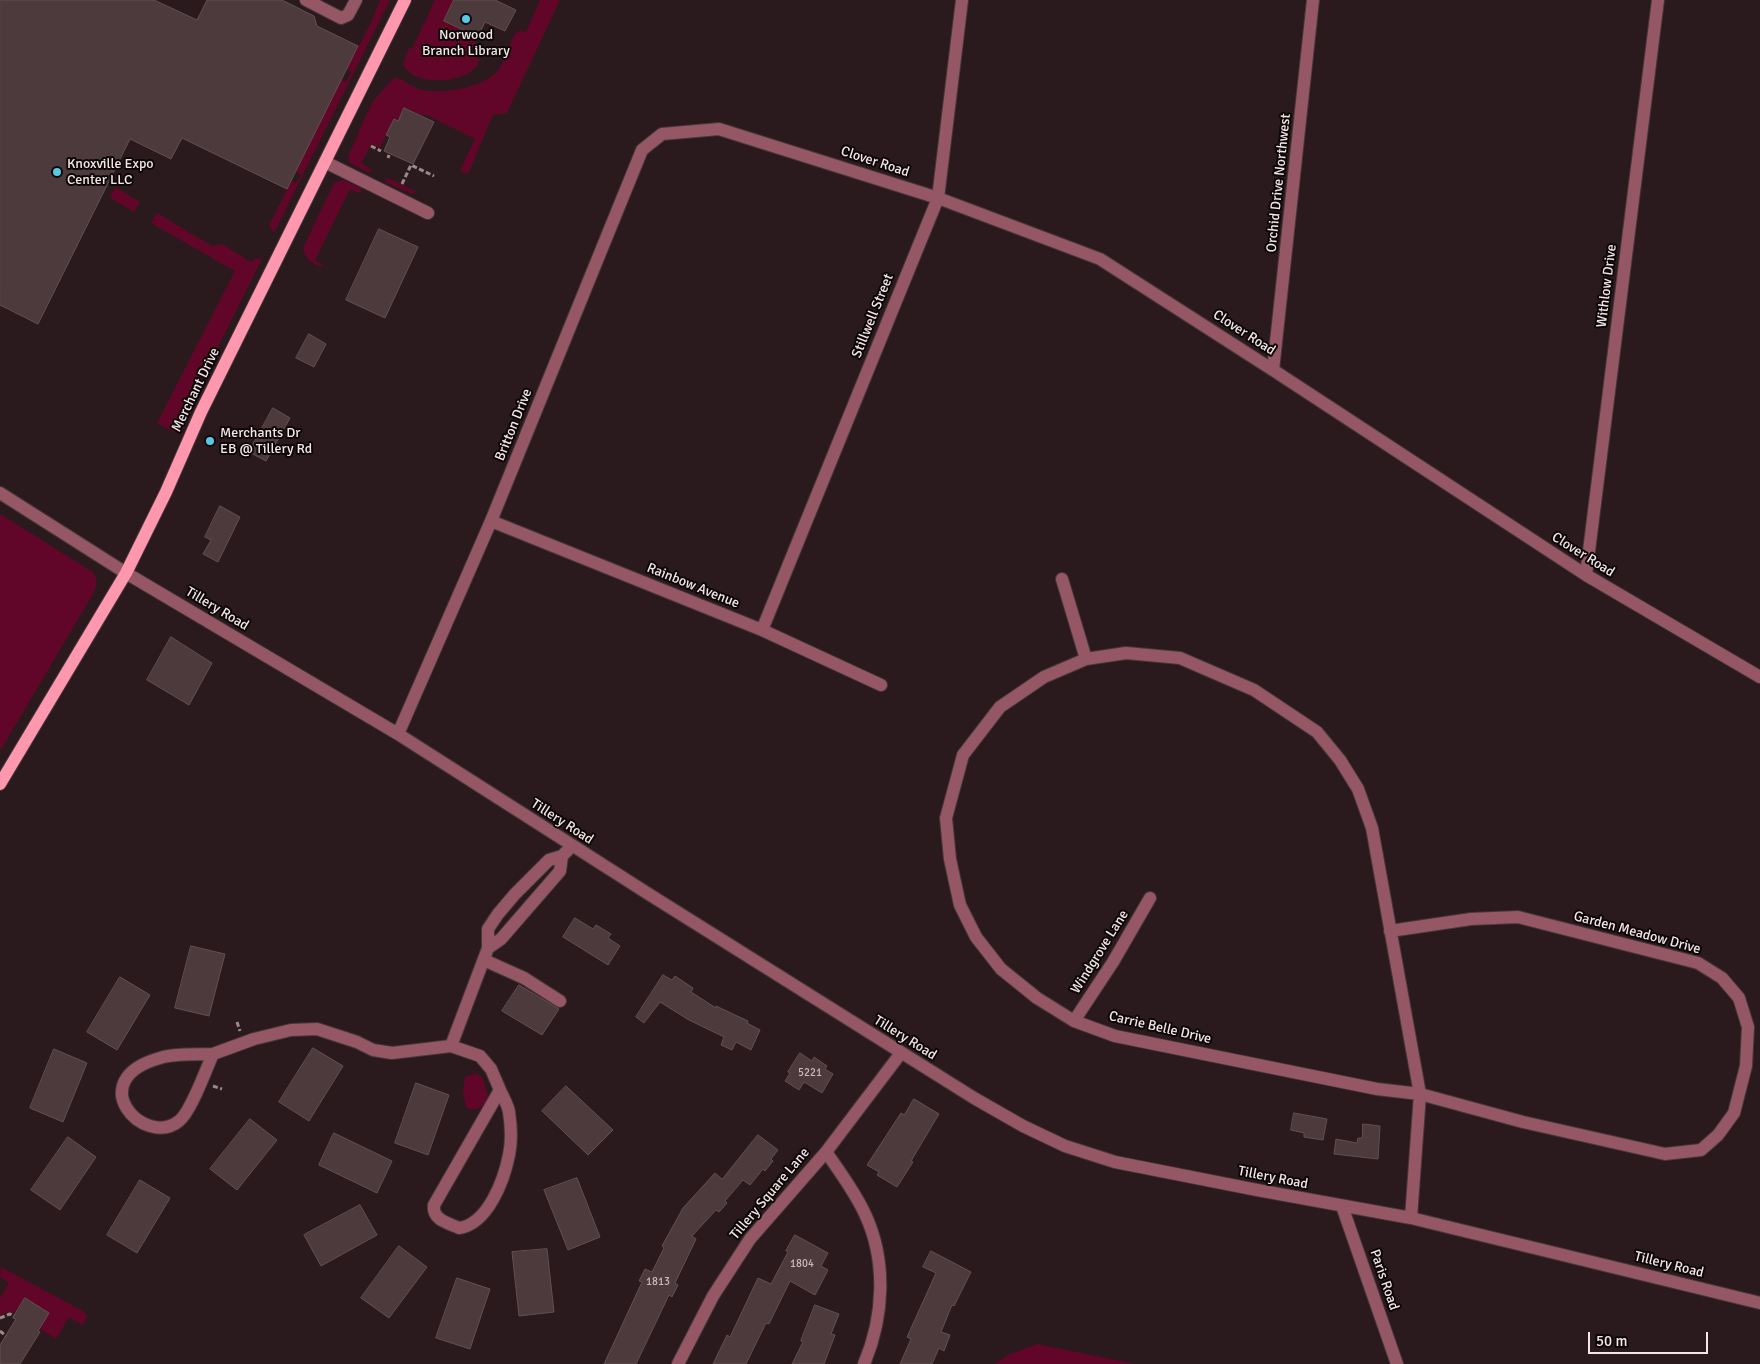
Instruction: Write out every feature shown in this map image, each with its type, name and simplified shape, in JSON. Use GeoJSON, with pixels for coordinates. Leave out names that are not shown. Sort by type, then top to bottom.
{"type":"FeatureCollection","features":[{"type":"Feature","properties":{"kind":"main road","name":"Merchant Drive"},"geometry":{"type":"LineString","coordinates":[[0,784],[126,572],[166,492],[201,412],[405,0]]}},
{"type":"Feature","properties":{"kind":"street"},"geometry":{"type":"LineString","coordinates":[[306,0],[341,18],[348,16],[356,0]]}},
{"type":"Feature","properties":{"kind":"street","name":"Stillwell Street"},"geometry":{"type":"LineString","coordinates":[[762,630],[938,198],[962,0]]}},
{"type":"Feature","properties":{"kind":"street","name":"Orchid Drive Northwest"},"geometry":{"type":"LineString","coordinates":[[1273,370],[1313,0]]}},
{"type":"Feature","properties":{"kind":"street","name":"Withlow Drive"},"geometry":{"type":"LineString","coordinates":[[1586,576],[1658,0]]}},
{"type":"Feature","properties":{"kind":"street","name":"Clover Road"},"geometry":{"type":"LineString","coordinates":[[662,134],[719,129],[938,198],[1100,259],[1273,370],[1586,576],[1760,677]]}},
{"type":"Feature","properties":{"kind":"street","name":"Britton Drive"},"geometry":{"type":"LineString","coordinates":[[398,734],[491,521],[642,150],[662,134]]}},
{"type":"Feature","properties":{"kind":"street"},"geometry":{"type":"LineString","coordinates":[[325,162],[428,213]]}},
{"type":"Feature","properties":{"kind":"street","name":"Tillery Road"},"geometry":{"type":"LineString","coordinates":[[0,493],[126,572],[398,734],[572,846],[974,1098],[1023,1126],[1065,1146],[1115,1162],[1411,1218],[1760,1303]]}},
{"type":"Feature","properties":{"kind":"street","name":"Rainbow Avenue"},"geometry":{"type":"LineString","coordinates":[[491,521],[762,630],[881,685]]}},
{"type":"Feature","properties":{"kind":"street"},"geometry":{"type":"LineString","coordinates":[[1062,579],[1086,659]]}},
{"type":"Feature","properties":{"kind":"street","name":"Carrie Belle Drive"},"geometry":{"type":"LineString","coordinates":[[1411,1218],[1420,1094],[1372,828],[1358,789],[1340,760],[1317,732],[1254,690],[1180,658],[1126,653],[1086,659],[1044,676],[1000,707],[964,755],[946,818],[950,859],[960,905],[976,937],[1001,969],[1037,998],[1074,1021],[1115,1036],[1377,1089],[1420,1094]]}},
{"type":"Feature","properties":{"kind":"street"},"geometry":{"type":"LineString","coordinates":[[451,1046],[486,954],[488,929],[515,894],[549,860],[562,856],[572,846]]}},
{"type":"Feature","properties":{"kind":"street"},"geometry":{"type":"LineString","coordinates":[[486,954],[560,871],[562,856]]}},
{"type":"Feature","properties":{"kind":"street","name":"Windgrove Lane"},"geometry":{"type":"LineString","coordinates":[[1074,1021],[1113,962],[1150,898]]}},
{"type":"Feature","properties":{"kind":"street","name":"Garden Meadow Drive"},"geometry":{"type":"LineString","coordinates":[[1390,931],[1471,918],[1518,917],[1698,963],[1722,978],[1739,998],[1748,1028],[1746,1066],[1734,1113],[1718,1135],[1700,1150],[1665,1154],[1523,1122],[1420,1094]]}},
{"type":"Feature","properties":{"kind":"street"},"geometry":{"type":"LineString","coordinates":[[486,954],[560,1001]]}},
{"type":"Feature","properties":{"kind":"street"},"geometry":{"type":"LineString","coordinates":[[214,1054],[187,1110],[179,1122],[166,1126],[147,1126],[130,1114],[121,1095],[122,1084],[130,1072],[145,1063],[162,1057],[214,1054],[254,1039],[291,1030],[317,1029],[356,1042],[373,1050],[392,1053],[451,1046],[480,1056],[491,1069],[509,1110],[511,1133],[509,1154],[502,1181],[489,1205],[478,1220],[471,1225],[459,1228],[436,1217],[433,1210],[434,1205],[500,1090]]}},
{"type":"Feature","properties":{"kind":"street","name":"Tillery Square Lane"},"geometry":{"type":"LineString","coordinates":[[678,1364],[697,1325],[738,1256],[763,1223],[826,1152],[901,1053]]}},
{"type":"Feature","properties":{"kind":"street"},"geometry":{"type":"LineString","coordinates":[[826,1152],[853,1191],[866,1215],[875,1241],[879,1267],[878,1321],[864,1364]]}},
{"type":"Feature","properties":{"kind":"street","name":"Paris Road"},"geometry":{"type":"LineString","coordinates":[[1342,1206],[1397,1364]]}},
{"type":"Feature","properties":{"kind":"path"},"geometry":{"type":"LineString","coordinates":[[371,146],[381,151]]}},
{"type":"Feature","properties":{"kind":"path"},"geometry":{"type":"LineString","coordinates":[[402,184],[411,165],[434,176]]}},
{"type":"Feature","properties":{"kind":"path"},"geometry":{"type":"LineString","coordinates":[[0,1318],[10,1314],[14,1316]]}},
{"type":"Feature","properties":{"kind":"path"},"geometry":{"type":"LineString","coordinates":[[0,1331],[6,1336]]}},
{"type":"Feature","properties":{"kind":"shaded area"},"geometry":{"type":"Polygon","coordinates":[[[380,0],[390,0],[274,233],[269,226],[291,181],[296,183],[301,175],[296,172],[341,80],[346,82],[351,72],[346,69],[370,25],[380,0]]]}},
{"type":"Feature","properties":{"kind":"shaded area"},"geometry":{"type":"Polygon","coordinates":[[[435,0],[454,0],[444,21],[478,37],[470,53],[479,59],[478,65],[469,73],[453,79],[423,79],[407,71],[403,64],[409,48],[412,49],[435,0]]]}},
{"type":"Feature","properties":{"kind":"shaded area"},"geometry":{"type":"Polygon","coordinates":[[[540,0],[560,0],[507,113],[493,115],[468,174],[460,170],[475,139],[425,114],[423,116],[405,108],[398,121],[394,119],[380,148],[372,144],[361,163],[371,169],[370,172],[350,163],[348,156],[373,101],[392,80],[398,78],[419,89],[432,91],[464,88],[484,81],[493,76],[499,69],[515,34],[519,31],[526,32],[540,0]]]}},
{"type":"Feature","properties":{"kind":"shaded area"},"geometry":{"type":"Polygon","coordinates":[[[388,178],[415,191],[415,193],[412,194],[387,183],[385,179],[388,178]]]}},
{"type":"Feature","properties":{"kind":"shaded area"},"geometry":{"type":"Polygon","coordinates":[[[343,180],[361,188],[361,192],[358,193],[350,189],[315,260],[323,265],[323,267],[310,261],[303,248],[334,183],[343,180]]]}},
{"type":"Feature","properties":{"kind":"shaded area"},"geometry":{"type":"Polygon","coordinates":[[[115,187],[140,202],[134,212],[110,198],[115,187]]]}},
{"type":"Feature","properties":{"kind":"shaded area"},"geometry":{"type":"Polygon","coordinates":[[[157,213],[212,246],[222,244],[251,262],[256,258],[262,259],[175,433],[157,423],[235,271],[151,223],[157,213]]]}},
{"type":"Feature","properties":{"kind":"shaded area"},"geometry":{"type":"Polygon","coordinates":[[[0,514],[93,572],[96,583],[90,599],[0,751],[0,514]]]}},
{"type":"Feature","properties":{"kind":"shaded area"},"geometry":{"type":"Polygon","coordinates":[[[476,1073],[483,1078],[489,1100],[479,1108],[469,1109],[466,1108],[463,1092],[465,1077],[476,1073]]]}},
{"type":"Feature","properties":{"kind":"shaded area"},"geometry":{"type":"Polygon","coordinates":[[[1,1267],[83,1311],[87,1316],[84,1323],[81,1324],[69,1317],[56,1339],[39,1328],[25,1299],[13,1314],[7,1312],[0,1316],[0,1298],[9,1283],[0,1277],[1,1267]]]}},
{"type":"Feature","properties":{"kind":"shaded area"},"geometry":{"type":"Polygon","coordinates":[[[1037,1344],[1135,1364],[995,1364],[1008,1355],[1037,1344]]]}},
{"type":"Feature","properties":{"kind":"building"},"geometry":{"type":"Polygon","coordinates":[[[0,0],[154,0],[197,20],[207,0],[282,0],[314,16],[317,26],[358,46],[287,189],[182,138],[171,159],[130,139],[38,324],[0,305],[0,0]]]}},
{"type":"Feature","properties":{"kind":"building","name":"Norwood Branch Library"},"geometry":{"type":"Polygon","coordinates":[[[454,0],[495,0],[516,10],[505,31],[485,22],[478,37],[444,21],[454,0]]]}},
{"type":"Feature","properties":{"kind":"building"},"geometry":{"type":"Polygon","coordinates":[[[404,108],[434,122],[413,164],[384,151],[390,137],[386,135],[394,119],[398,121],[404,108]]]}},
{"type":"Feature","properties":{"kind":"building"},"geometry":{"type":"Polygon","coordinates":[[[379,229],[418,247],[385,318],[346,300],[379,229]]]}},
{"type":"Feature","properties":{"kind":"building"},"geometry":{"type":"Polygon","coordinates":[[[309,334],[326,344],[314,367],[296,358],[309,334]]]}},
{"type":"Feature","properties":{"kind":"building"},"geometry":{"type":"Polygon","coordinates":[[[273,408],[290,418],[266,461],[249,452],[273,408]]]}},
{"type":"Feature","properties":{"kind":"building"},"geometry":{"type":"Polygon","coordinates":[[[220,506],[240,517],[218,562],[203,554],[211,540],[205,537],[220,506]]]}},
{"type":"Feature","properties":{"kind":"building"},"geometry":{"type":"Polygon","coordinates":[[[171,637],[212,663],[189,705],[147,680],[171,637]]]}},
{"type":"Feature","properties":{"kind":"building"},"geometry":{"type":"Polygon","coordinates":[[[575,918],[593,929],[596,925],[611,934],[608,938],[620,946],[608,965],[563,937],[575,918]]]}},
{"type":"Feature","properties":{"kind":"building"},"geometry":{"type":"Polygon","coordinates":[[[191,946],[225,954],[209,1016],[175,1008],[191,946]]]}},
{"type":"Feature","properties":{"kind":"building"},"geometry":{"type":"Polygon","coordinates":[[[663,975],[672,980],[675,976],[693,988],[691,992],[716,1008],[716,1006],[748,1021],[747,1023],[760,1030],[751,1050],[736,1042],[732,1050],[721,1045],[724,1037],[689,1020],[660,1002],[644,1023],[636,1017],[663,975]]]}},
{"type":"Feature","properties":{"kind":"building"},"geometry":{"type":"Polygon","coordinates":[[[120,977],[150,995],[117,1050],[87,1032],[120,977]]]}},
{"type":"Feature","properties":{"kind":"building"},"geometry":{"type":"Polygon","coordinates":[[[519,985],[559,1009],[542,1035],[502,1011],[519,985]]]}},
{"type":"Feature","properties":{"kind":"building"},"geometry":{"type":"Polygon","coordinates":[[[313,1048],[343,1066],[309,1121],[279,1102],[313,1048]]]}},
{"type":"Feature","properties":{"kind":"building"},"geometry":{"type":"Polygon","coordinates":[[[54,1049],[87,1063],[63,1122],[30,1108],[54,1049]]]}},
{"type":"Feature","properties":{"kind":"building"},"geometry":{"type":"Polygon","coordinates":[[[800,1053],[812,1061],[814,1057],[827,1066],[825,1069],[833,1074],[822,1093],[804,1082],[799,1090],[785,1081],[790,1073],[788,1072],[800,1053]]]}},
{"type":"Feature","properties":{"kind":"building"},"geometry":{"type":"Polygon","coordinates":[[[416,1083],[449,1095],[428,1155],[395,1143],[416,1083]]]}},
{"type":"Feature","properties":{"kind":"building"},"geometry":{"type":"Polygon","coordinates":[[[566,1086],[613,1130],[588,1155],[542,1111],[566,1086]]]}},
{"type":"Feature","properties":{"kind":"building"},"geometry":{"type":"Polygon","coordinates":[[[914,1099],[939,1114],[897,1187],[877,1175],[879,1172],[867,1165],[901,1113],[904,1115],[914,1099]]]}},
{"type":"Feature","properties":{"kind":"building"},"geometry":{"type":"Polygon","coordinates":[[[1294,1113],[1327,1119],[1323,1140],[1304,1137],[1304,1133],[1291,1130],[1294,1113]]]}},
{"type":"Feature","properties":{"kind":"building"},"geometry":{"type":"Polygon","coordinates":[[[250,1119],[277,1140],[237,1190],[210,1169],[250,1119]]]}},
{"type":"Feature","properties":{"kind":"building"},"geometry":{"type":"Polygon","coordinates":[[[1363,1124],[1380,1126],[1378,1159],[1334,1154],[1336,1139],[1357,1143],[1358,1138],[1362,1138],[1363,1124]]]}},
{"type":"Feature","properties":{"kind":"building"},"geometry":{"type":"Polygon","coordinates":[[[334,1133],[392,1161],[377,1193],[319,1165],[334,1133]]]}},
{"type":"Feature","properties":{"kind":"building"},"geometry":{"type":"Polygon","coordinates":[[[758,1135],[778,1150],[771,1159],[773,1161],[765,1171],[763,1169],[750,1185],[743,1180],[725,1201],[727,1203],[719,1212],[716,1210],[692,1236],[696,1239],[675,1283],[678,1285],[672,1297],[669,1295],[636,1364],[604,1364],[642,1282],[639,1281],[645,1269],[652,1272],[664,1248],[662,1246],[683,1208],[715,1173],[722,1179],[758,1135]]]}},
{"type":"Feature","properties":{"kind":"building"},"geometry":{"type":"Polygon","coordinates":[[[68,1137],[96,1157],[60,1210],[31,1190],[68,1137]]]}},
{"type":"Feature","properties":{"kind":"building"},"geometry":{"type":"Polygon","coordinates":[[[577,1178],[600,1237],[568,1250],[544,1190],[577,1178]]]}},
{"type":"Feature","properties":{"kind":"building"},"geometry":{"type":"Polygon","coordinates":[[[140,1180],[170,1198],[137,1253],[107,1235],[140,1180]]]}},
{"type":"Feature","properties":{"kind":"building"},"geometry":{"type":"Polygon","coordinates":[[[360,1205],[377,1235],[321,1266],[304,1235],[360,1205]]]}},
{"type":"Feature","properties":{"kind":"building"},"geometry":{"type":"Polygon","coordinates":[[[795,1235],[828,1253],[821,1266],[828,1270],[815,1295],[790,1281],[769,1324],[766,1323],[746,1364],[713,1364],[727,1335],[730,1337],[758,1278],[771,1284],[795,1235]]]}},
{"type":"Feature","properties":{"kind":"building"},"geometry":{"type":"Polygon","coordinates":[[[399,1246],[427,1267],[389,1318],[361,1298],[399,1246]]]}},
{"type":"Feature","properties":{"kind":"building"},"geometry":{"type":"Polygon","coordinates":[[[547,1249],[554,1312],[519,1316],[512,1252],[547,1249]]]}},
{"type":"Feature","properties":{"kind":"building"},"geometry":{"type":"Polygon","coordinates":[[[931,1251],[971,1272],[954,1306],[952,1305],[941,1332],[950,1335],[944,1351],[939,1348],[932,1364],[900,1364],[911,1339],[907,1337],[936,1273],[923,1267],[931,1251]]]}},
{"type":"Feature","properties":{"kind":"building"},"geometry":{"type":"Polygon","coordinates":[[[457,1278],[490,1289],[470,1349],[436,1338],[457,1278]]]}},
{"type":"Feature","properties":{"kind":"building"},"geometry":{"type":"Polygon","coordinates":[[[25,1298],[49,1313],[38,1331],[40,1332],[20,1364],[0,1364],[0,1345],[16,1319],[13,1318],[25,1298]]]}},
{"type":"Feature","properties":{"kind":"building"},"geometry":{"type":"Polygon","coordinates":[[[815,1305],[839,1314],[831,1334],[835,1335],[824,1364],[792,1364],[803,1342],[801,1341],[815,1305]]]}},
{"type":"Feature","properties":{"kind":"place","name":"Norwood Branch Library"},"geometry":{"type":"Point","coordinates":[466,19]}},
{"type":"Feature","properties":{"kind":"place","name":"Knoxville Expo Center LLC"},"geometry":{"type":"Point","coordinates":[57,172]}},
{"type":"Feature","properties":{"kind":"place","name":"Merchants Dr EB @ Tillery Rd"},"geometry":{"type":"Point","coordinates":[210,441]}}]}
